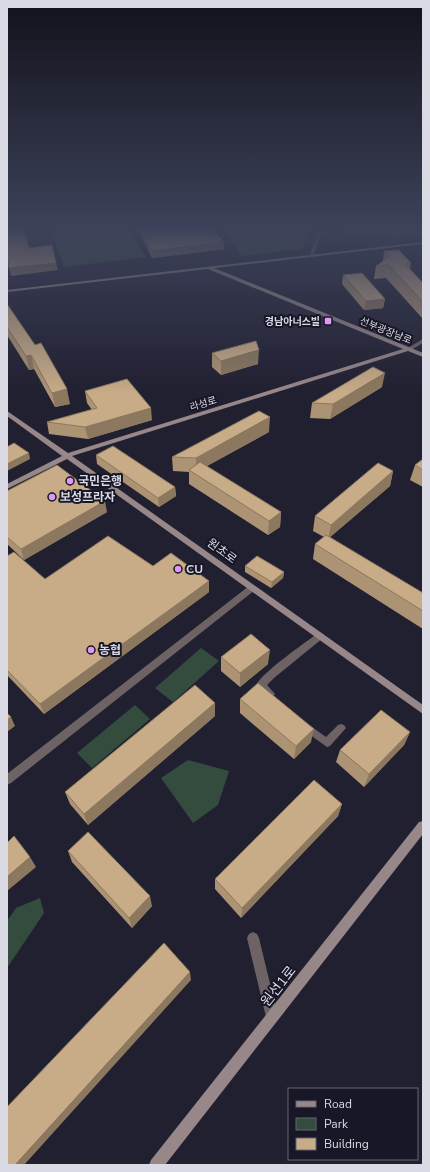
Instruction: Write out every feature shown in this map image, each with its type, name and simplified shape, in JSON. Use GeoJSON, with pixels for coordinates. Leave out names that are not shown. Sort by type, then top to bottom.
{"type":"FeatureCollection","features":[{"type":"Feature","properties":{"kind":"street"},"geometry":{"type":"LineString","coordinates":[[7,291],[62,284]]}},
{"type":"Feature","properties":{"kind":"street","name":"선부광장남로"},"geometry":{"type":"LineString","coordinates":[[247,284],[423,354]]}},
{"type":"Feature","properties":{"kind":"street"},"geometry":{"type":"LineString","coordinates":[[409,349],[423,341]]}},
{"type":"Feature","properties":{"kind":"street","name":"라성로"},"geometry":{"type":"LineString","coordinates":[[7,487],[68,456],[409,349]]}},
{"type":"Feature","properties":{"kind":"street","name":"원초로"},"geometry":{"type":"LineString","coordinates":[[7,412],[423,710]]}},
{"type":"Feature","properties":{"kind":"street"},"geometry":{"type":"LineString","coordinates":[[7,780],[252,588]]}},
{"type":"Feature","properties":{"kind":"street"},"geometry":{"type":"LineString","coordinates":[[275,700],[261,686],[271,675],[320,636]]}},
{"type":"Feature","properties":{"kind":"street"},"geometry":{"type":"LineString","coordinates":[[297,719],[327,743],[341,728]]}},
{"type":"Feature","properties":{"kind":"street","name":"원선1로"},"geometry":{"type":"LineString","coordinates":[[156,1165],[423,826]]}},
{"type":"Feature","properties":{"kind":"street"},"geometry":{"type":"LineString","coordinates":[[253,938],[272,1017]]}},
{"type":"Feature","properties":{"kind":"green space"},"geometry":{"type":"Polygon","coordinates":[[[201,648],[219,661],[173,702],[155,688],[201,648]]]}},
{"type":"Feature","properties":{"kind":"green space"},"geometry":{"type":"Polygon","coordinates":[[[135,705],[150,719],[92,768],[77,753],[135,705]]]}},
{"type":"Feature","properties":{"kind":"green space"},"geometry":{"type":"Polygon","coordinates":[[[188,760],[229,771],[218,805],[193,823],[161,778],[188,760]]]}},
{"type":"Feature","properties":{"kind":"green space"},"geometry":{"type":"Polygon","coordinates":[[[40,898],[44,913],[7,968],[7,921],[16,908],[40,898]]]}},
{"type":"Feature","properties":{"kind":"building"},"geometry":{"type":"Polygon","coordinates":[[[351,284],[371,284],[385,299],[366,301],[351,284]]]}},
{"type":"Feature","properties":{"kind":"building"},"geometry":{"type":"Polygon","coordinates":[[[406,284],[423,284],[423,302],[406,284]]]}},
{"type":"Feature","properties":{"kind":"building"},"geometry":{"type":"Polygon","coordinates":[[[7,304],[35,345],[41,343],[67,389],[52,393],[31,355],[26,356],[7,327],[7,304]]]}},
{"type":"Feature","properties":{"kind":"building"},"geometry":{"type":"Polygon","coordinates":[[[256,341],[259,350],[221,361],[212,353],[256,341]]]}},
{"type":"Feature","properties":{"kind":"building"},"geometry":{"type":"Polygon","coordinates":[[[373,367],[385,373],[333,404],[312,403],[373,367]]]}},
{"type":"Feature","properties":{"kind":"building"},"geometry":{"type":"Polygon","coordinates":[[[127,379],[151,408],[85,427],[47,422],[97,408],[85,391],[127,379]]]}},
{"type":"Feature","properties":{"kind":"building"},"geometry":{"type":"Polygon","coordinates":[[[259,411],[270,417],[196,458],[172,457],[259,411]]]}},
{"type":"Feature","properties":{"kind":"building"},"geometry":{"type":"Polygon","coordinates":[[[14,443],[29,453],[7,464],[7,447],[14,443]]]}},
{"type":"Feature","properties":{"kind":"building"},"geometry":{"type":"Polygon","coordinates":[[[113,446],[175,487],[158,498],[96,455],[113,446]]]}},
{"type":"Feature","properties":{"kind":"building"},"geometry":{"type":"Polygon","coordinates":[[[423,459],[423,470],[415,465],[423,459]]]}},
{"type":"Feature","properties":{"kind":"building"},"geometry":{"type":"Polygon","coordinates":[[[200,462],[281,512],[269,521],[189,470],[200,462]]]}},
{"type":"Feature","properties":{"kind":"building"},"geometry":{"type":"Polygon","coordinates":[[[378,463],[393,471],[331,525],[315,516],[378,463]]]}},
{"type":"Feature","properties":{"kind":"building"},"geometry":{"type":"Polygon","coordinates":[[[57,465],[105,501],[21,549],[7,537],[7,491],[57,465]]]}},
{"type":"Feature","properties":{"kind":"building"},"geometry":{"type":"Polygon","coordinates":[[[326,535],[423,593],[423,611],[315,544],[326,535]]]}},
{"type":"Feature","properties":{"kind":"building"},"geometry":{"type":"Polygon","coordinates":[[[108,536],[153,566],[171,553],[209,581],[40,704],[7,670],[7,556],[14,552],[45,579],[108,536]]]}},
{"type":"Feature","properties":{"kind":"building"},"geometry":{"type":"Polygon","coordinates":[[[257,556],[284,572],[272,582],[245,566],[257,556]]]}},
{"type":"Feature","properties":{"kind":"building"},"geometry":{"type":"Polygon","coordinates":[[[251,634],[270,650],[240,673],[221,657],[251,634]]]}},
{"type":"Feature","properties":{"kind":"building"},"geometry":{"type":"Polygon","coordinates":[[[258,683],[314,729],[296,746],[240,699],[258,683]]]}},
{"type":"Feature","properties":{"kind":"building"},"geometry":{"type":"Polygon","coordinates":[[[195,685],[215,703],[84,814],[65,792],[195,685]]]}},
{"type":"Feature","properties":{"kind":"building"},"geometry":{"type":"Polygon","coordinates":[[[381,710],[410,732],[369,774],[340,750],[381,710]]]}},
{"type":"Feature","properties":{"kind":"building"},"geometry":{"type":"Polygon","coordinates":[[[7,713],[11,717],[7,720],[7,713]]]}},
{"type":"Feature","properties":{"kind":"building"},"geometry":{"type":"Polygon","coordinates":[[[314,780],[342,804],[242,908],[215,879],[314,780]]]}},
{"type":"Feature","properties":{"kind":"building"},"geometry":{"type":"Polygon","coordinates":[[[88,832],[150,896],[129,918],[68,851],[88,832]]]}},
{"type":"Feature","properties":{"kind":"building"},"geometry":{"type":"Polygon","coordinates":[[[14,836],[30,857],[7,877],[7,841],[8,842],[14,836]]]}},
{"type":"Feature","properties":{"kind":"building"},"geometry":{"type":"Polygon","coordinates":[[[164,943],[190,972],[15,1165],[7,1165],[7,1107],[164,943]]]}},
{"type":"Feature","properties":{"kind":"place","name":"경남아너스빌"},"geometry":{"type":"Point","coordinates":[328,321]}},
{"type":"Feature","properties":{"kind":"place","name":"국민은행"},"geometry":{"type":"Point","coordinates":[70,481]}},
{"type":"Feature","properties":{"kind":"place","name":"보성프라자"},"geometry":{"type":"Point","coordinates":[52,497]}},
{"type":"Feature","properties":{"kind":"place","name":"CU"},"geometry":{"type":"Point","coordinates":[178,569]}},
{"type":"Feature","properties":{"kind":"place","name":"농협"},"geometry":{"type":"Point","coordinates":[91,650]}}]}
